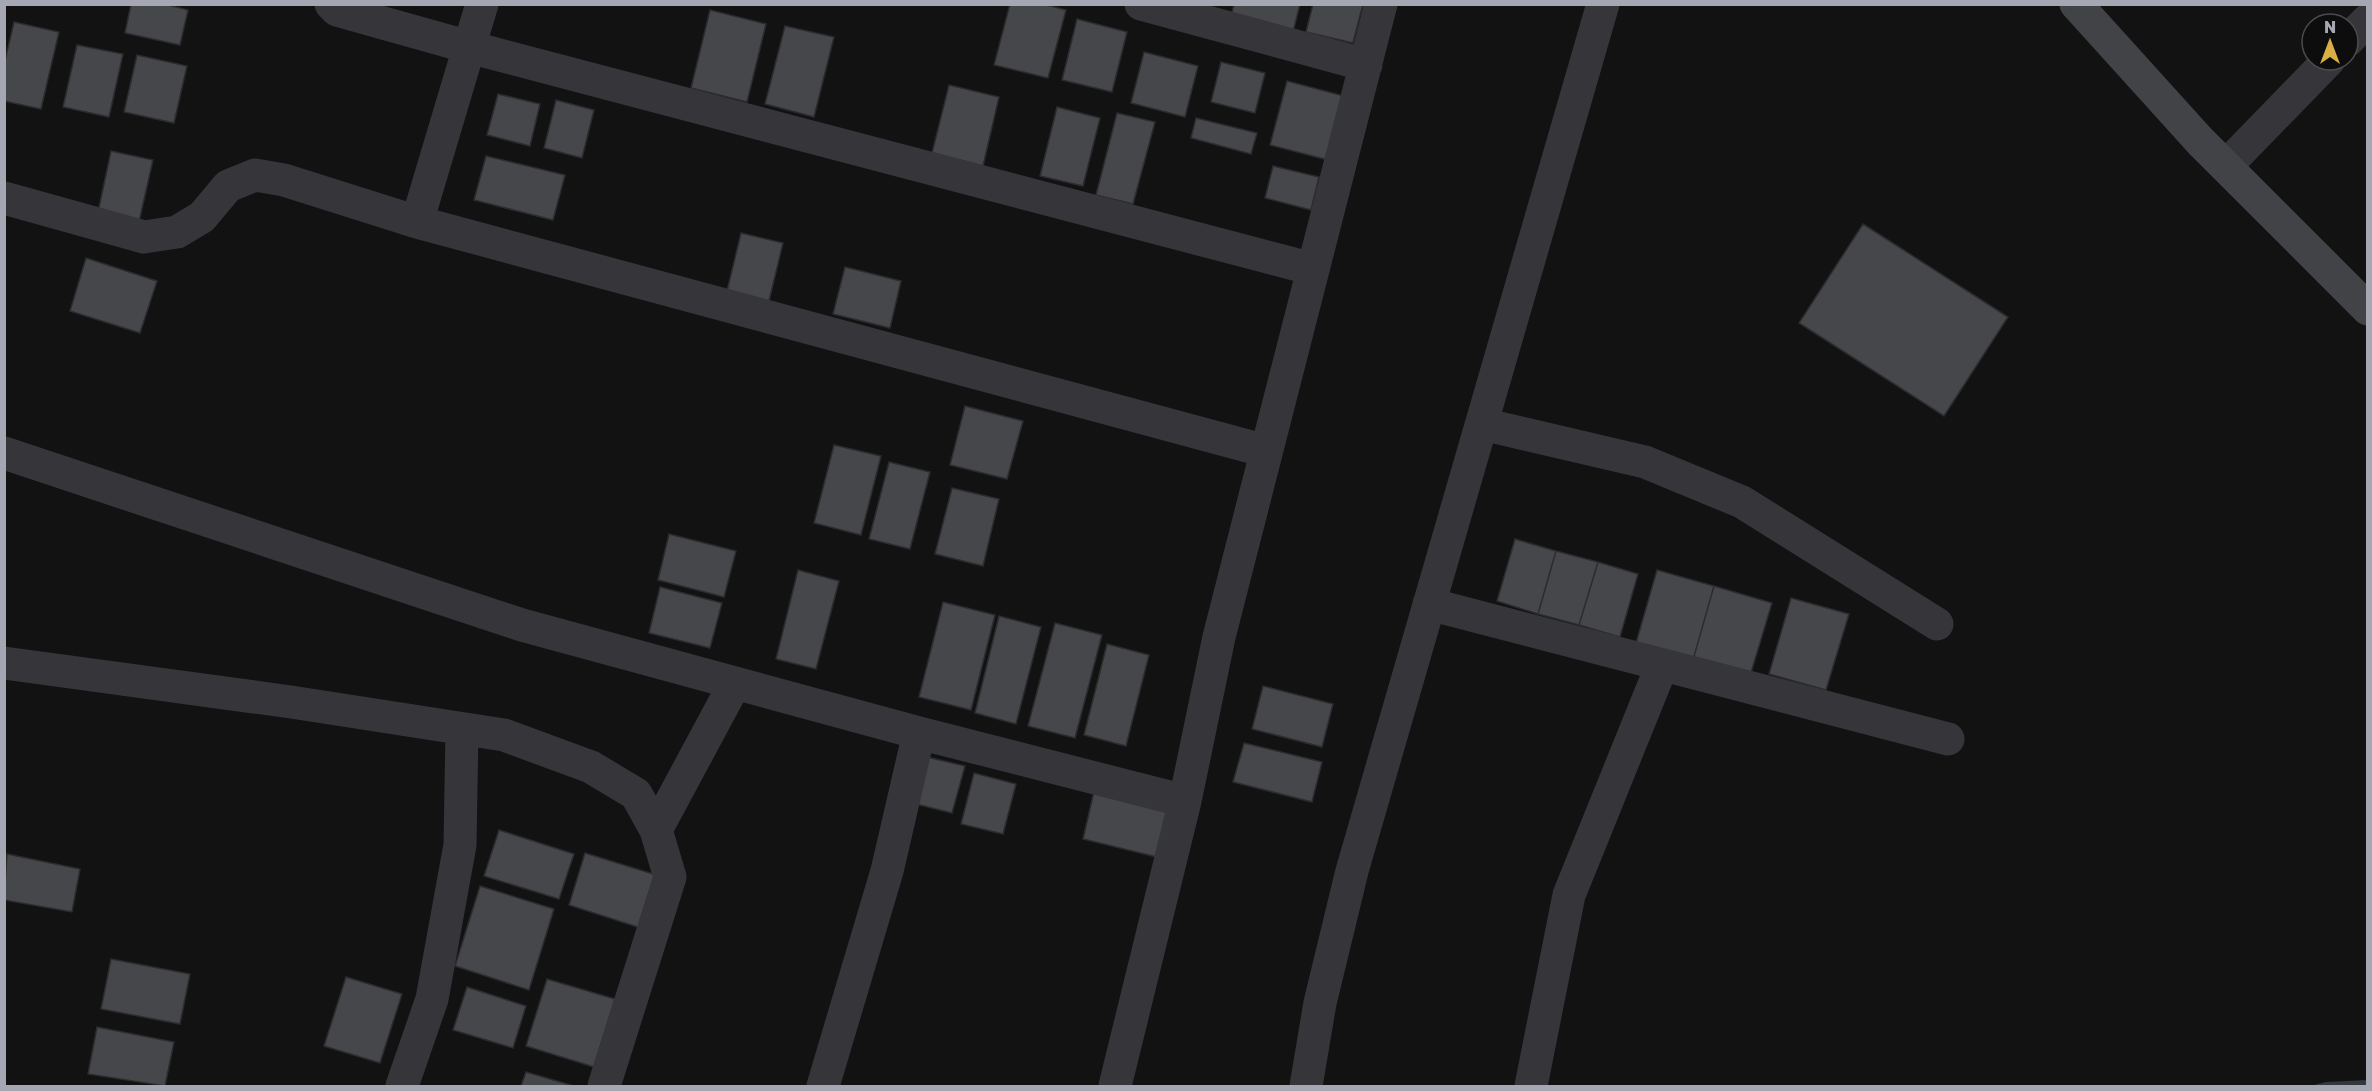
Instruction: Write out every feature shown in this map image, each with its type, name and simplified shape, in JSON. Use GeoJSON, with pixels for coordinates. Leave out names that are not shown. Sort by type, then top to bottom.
{"type":"FeatureCollection","features":[{"type":"Feature","properties":{"kind":"main road"},"geometry":{"type":"LineString","coordinates":[[2076,4],[2200,141],[2367,309]]}},
{"type":"Feature","properties":{"kind":"street"},"geometry":{"type":"LineString","coordinates":[[331,4],[337,10],[469,47],[1313,269]]}},
{"type":"Feature","properties":{"kind":"street"},"geometry":{"type":"LineString","coordinates":[[417,222],[482,4]]}},
{"type":"Feature","properties":{"kind":"street"},"geometry":{"type":"LineString","coordinates":[[1141,4],[1366,65]]}},
{"type":"Feature","properties":{"kind":"street"},"geometry":{"type":"LineString","coordinates":[[1115,1086],[1185,801],[1219,637],[1381,4]]}},
{"type":"Feature","properties":{"kind":"street"},"geometry":{"type":"LineString","coordinates":[[1306,1086],[1320,1003],[1352,871],[1603,4]]}},
{"type":"Feature","properties":{"kind":"street"},"geometry":{"type":"LineString","coordinates":[[2226,166],[2317,72]]}},
{"type":"Feature","properties":{"kind":"street"},"geometry":{"type":"LineString","coordinates":[[4,198],[144,237],[177,232],[202,217],[228,186],[255,175],[284,180],[417,222],[1266,450]]}},
{"type":"Feature","properties":{"kind":"street"},"geometry":{"type":"LineString","coordinates":[[1482,424],[1645,462],[1742,502],[1937,624]]}},
{"type":"Feature","properties":{"kind":"street"},"geometry":{"type":"LineString","coordinates":[[4,453],[522,625],[919,734],[1185,801]]}},
{"type":"Feature","properties":{"kind":"street"},"geometry":{"type":"LineString","coordinates":[[1430,604],[1948,739]]}},
{"type":"Feature","properties":{"kind":"street"},"geometry":{"type":"LineString","coordinates":[[4,663],[504,735],[591,767],[636,794],[656,830],[670,877],[604,1086]]}},
{"type":"Feature","properties":{"kind":"street"},"geometry":{"type":"LineString","coordinates":[[1532,1086],[1569,895],[1662,664]]}},
{"type":"Feature","properties":{"kind":"street"},"geometry":{"type":"LineString","coordinates":[[656,830],[735,683]]}},
{"type":"Feature","properties":{"kind":"street"},"geometry":{"type":"LineString","coordinates":[[402,1086],[432,999],[460,845],[462,729]]}},
{"type":"Feature","properties":{"kind":"street"},"geometry":{"type":"LineString","coordinates":[[823,1086],[887,871],[919,734]]}},
{"type":"Feature","properties":{"kind":"shaded area"},"geometry":{"type":"Polygon","coordinates":[[[2367,1080],[2367,1086],[2310,1086],[2326,1082],[2367,1080]]]}},
{"type":"Feature","properties":{"kind":"building"},"geometry":{"type":"Polygon","coordinates":[[[131,4],[164,4],[188,10],[180,45],[125,33],[131,4]]]}},
{"type":"Feature","properties":{"kind":"building"},"geometry":{"type":"Polygon","coordinates":[[[1010,4],[1043,4],[1066,10],[1048,78],[994,65],[1010,4]]]}},
{"type":"Feature","properties":{"kind":"building"},"geometry":{"type":"Polygon","coordinates":[[[1234,4],[1300,4],[1293,32],[1231,17],[1234,4]]]}},
{"type":"Feature","properties":{"kind":"building"},"geometry":{"type":"Polygon","coordinates":[[[1313,4],[1363,4],[1353,43],[1306,32],[1313,4]]]}},
{"type":"Feature","properties":{"kind":"building"},"geometry":{"type":"Polygon","coordinates":[[[710,10],[766,24],[747,102],[691,88],[710,10]]]}},
{"type":"Feature","properties":{"kind":"building"},"geometry":{"type":"Polygon","coordinates":[[[1077,19],[1127,32],[1112,92],[1062,80],[1077,19]]]}},
{"type":"Feature","properties":{"kind":"building"},"geometry":{"type":"Polygon","coordinates":[[[14,22],[59,32],[41,109],[4,101],[4,65],[14,22]]]}},
{"type":"Feature","properties":{"kind":"building"},"geometry":{"type":"Polygon","coordinates":[[[785,26],[834,37],[814,117],[765,104],[785,26]]]}},
{"type":"Feature","properties":{"kind":"building"},"geometry":{"type":"Polygon","coordinates":[[[77,45],[123,54],[109,117],[63,107],[77,45]]]}},
{"type":"Feature","properties":{"kind":"building"},"geometry":{"type":"Polygon","coordinates":[[[1144,52],[1198,66],[1185,117],[1131,103],[1144,52]]]}},
{"type":"Feature","properties":{"kind":"building"},"geometry":{"type":"Polygon","coordinates":[[[137,55],[187,66],[174,123],[124,112],[137,55]]]}},
{"type":"Feature","properties":{"kind":"building"},"geometry":{"type":"Polygon","coordinates":[[[1221,62],[1265,73],[1255,113],[1211,102],[1221,62]]]}},
{"type":"Feature","properties":{"kind":"building"},"geometry":{"type":"Polygon","coordinates":[[[1287,81],[1344,96],[1328,160],[1270,145],[1287,81]]]}},
{"type":"Feature","properties":{"kind":"building"},"geometry":{"type":"Polygon","coordinates":[[[949,85],[999,97],[983,166],[932,153],[949,85]]]}},
{"type":"Feature","properties":{"kind":"building"},"geometry":{"type":"Polygon","coordinates":[[[498,94],[540,104],[530,146],[487,135],[498,94]]]}},
{"type":"Feature","properties":{"kind":"building"},"geometry":{"type":"Polygon","coordinates":[[[556,100],[594,110],[582,158],[544,148],[556,100]]]}},
{"type":"Feature","properties":{"kind":"building"},"geometry":{"type":"Polygon","coordinates":[[[1057,107],[1100,118],[1083,186],[1040,176],[1057,107]]]}},
{"type":"Feature","properties":{"kind":"building"},"geometry":{"type":"Polygon","coordinates":[[[1117,113],[1155,122],[1133,204],[1096,195],[1117,113]]]}},
{"type":"Feature","properties":{"kind":"building"},"geometry":{"type":"Polygon","coordinates":[[[1196,118],[1257,133],[1251,154],[1191,138],[1196,118]]]}},
{"type":"Feature","properties":{"kind":"building"},"geometry":{"type":"Polygon","coordinates":[[[111,151],[153,160],[139,222],[98,212],[111,151]]]}},
{"type":"Feature","properties":{"kind":"building"},"geometry":{"type":"Polygon","coordinates":[[[486,156],[565,175],[553,220],[474,200],[486,156]]]}},
{"type":"Feature","properties":{"kind":"building"},"geometry":{"type":"Polygon","coordinates":[[[1273,166],[1319,177],[1311,210],[1265,198],[1273,166]]]}},
{"type":"Feature","properties":{"kind":"building"},"geometry":{"type":"Polygon","coordinates":[[[1863,224],[2008,317],[1944,416],[1799,323],[1863,224]]]}},
{"type":"Feature","properties":{"kind":"building"},"geometry":{"type":"Polygon","coordinates":[[[741,233],[783,243],[769,301],[727,291],[741,233]]]}},
{"type":"Feature","properties":{"kind":"building"},"geometry":{"type":"Polygon","coordinates":[[[86,258],[157,281],[140,333],[70,311],[86,258]]]}},
{"type":"Feature","properties":{"kind":"building"},"geometry":{"type":"Polygon","coordinates":[[[845,267],[901,281],[890,328],[833,314],[845,267]]]}},
{"type":"Feature","properties":{"kind":"building"},"geometry":{"type":"Polygon","coordinates":[[[965,406],[1023,421],[1007,479],[950,465],[965,406]]]}},
{"type":"Feature","properties":{"kind":"building"},"geometry":{"type":"Polygon","coordinates":[[[834,445],[881,456],[861,535],[814,523],[834,445]]]}},
{"type":"Feature","properties":{"kind":"building"},"geometry":{"type":"Polygon","coordinates":[[[889,462],[930,472],[910,549],[869,539],[889,462]]]}},
{"type":"Feature","properties":{"kind":"building"},"geometry":{"type":"Polygon","coordinates":[[[952,488],[999,499],[983,566],[935,554],[952,488]]]}},
{"type":"Feature","properties":{"kind":"building"},"geometry":{"type":"Polygon","coordinates":[[[669,534],[736,551],[724,597],[658,580],[669,534]]]}},
{"type":"Feature","properties":{"kind":"building"},"geometry":{"type":"Polygon","coordinates":[[[1515,539],[1556,551],[1538,614],[1497,601],[1515,539]]]}},
{"type":"Feature","properties":{"kind":"building"},"geometry":{"type":"Polygon","coordinates":[[[1556,551],[1598,562],[1579,625],[1538,614],[1556,551]]]}},
{"type":"Feature","properties":{"kind":"building"},"geometry":{"type":"Polygon","coordinates":[[[1598,562],[1638,574],[1620,637],[1579,625],[1598,562]]]}},
{"type":"Feature","properties":{"kind":"building"},"geometry":{"type":"Polygon","coordinates":[[[798,570],[839,581],[816,669],[776,659],[798,570]]]}},
{"type":"Feature","properties":{"kind":"building"},"geometry":{"type":"Polygon","coordinates":[[[1657,570],[1714,586],[1693,660],[1636,643],[1657,570]]]}},
{"type":"Feature","properties":{"kind":"building"},"geometry":{"type":"Polygon","coordinates":[[[1714,586],[1772,603],[1750,676],[1693,660],[1714,586]]]}},
{"type":"Feature","properties":{"kind":"building"},"geometry":{"type":"Polygon","coordinates":[[[660,587],[722,603],[710,648],[649,633],[660,587]]]}},
{"type":"Feature","properties":{"kind":"building"},"geometry":{"type":"Polygon","coordinates":[[[1791,598],[1849,614],[1826,690],[1769,674],[1791,598]]]}},
{"type":"Feature","properties":{"kind":"building"},"geometry":{"type":"Polygon","coordinates":[[[943,602],[995,615],[971,710],[919,697],[943,602]]]}},
{"type":"Feature","properties":{"kind":"building"},"geometry":{"type":"Polygon","coordinates":[[[999,616],[1041,627],[1016,724],[975,713],[999,616]]]}},
{"type":"Feature","properties":{"kind":"building"},"geometry":{"type":"Polygon","coordinates":[[[1055,623],[1102,635],[1075,738],[1028,726],[1055,623]]]}},
{"type":"Feature","properties":{"kind":"building"},"geometry":{"type":"Polygon","coordinates":[[[1107,644],[1149,655],[1126,746],[1084,735],[1107,644]]]}},
{"type":"Feature","properties":{"kind":"building"},"geometry":{"type":"Polygon","coordinates":[[[1263,686],[1333,704],[1322,747],[1252,729],[1263,686]]]}},
{"type":"Feature","properties":{"kind":"building"},"geometry":{"type":"Polygon","coordinates":[[[1244,743],[1322,762],[1312,802],[1233,782],[1244,743]]]}},
{"type":"Feature","properties":{"kind":"building"},"geometry":{"type":"Polygon","coordinates":[[[927,757],[965,766],[952,813],[916,804],[927,757]]]}},
{"type":"Feature","properties":{"kind":"building"},"geometry":{"type":"Polygon","coordinates":[[[974,773],[1016,784],[1003,834],[961,824],[974,773]]]}},
{"type":"Feature","properties":{"kind":"building"},"geometry":{"type":"Polygon","coordinates":[[[1095,787],[1174,808],[1161,858],[1083,839],[1095,787]]]}},
{"type":"Feature","properties":{"kind":"building"},"geometry":{"type":"Polygon","coordinates":[[[499,830],[574,854],[559,899],[484,876],[499,830]]]}},
{"type":"Feature","properties":{"kind":"building"},"geometry":{"type":"Polygon","coordinates":[[[585,853],[663,877],[647,930],[569,905],[585,853]]]}},
{"type":"Feature","properties":{"kind":"building"},"geometry":{"type":"Polygon","coordinates":[[[7,854],[80,869],[72,912],[4,900],[7,854]]]}},
{"type":"Feature","properties":{"kind":"building"},"geometry":{"type":"Polygon","coordinates":[[[480,886],[554,909],[529,990],[455,966],[480,886]]]}},
{"type":"Feature","properties":{"kind":"building"},"geometry":{"type":"Polygon","coordinates":[[[111,959],[190,974],[180,1024],[101,1009],[111,959]]]}},
{"type":"Feature","properties":{"kind":"building"},"geometry":{"type":"Polygon","coordinates":[[[346,977],[402,994],[380,1063],[324,1046],[346,977]]]}},
{"type":"Feature","properties":{"kind":"building"},"geometry":{"type":"Polygon","coordinates":[[[547,979],[615,999],[594,1067],[526,1046],[547,979]]]}},
{"type":"Feature","properties":{"kind":"building"},"geometry":{"type":"Polygon","coordinates":[[[467,987],[526,1006],[513,1048],[453,1030],[467,987]]]}},
{"type":"Feature","properties":{"kind":"building"},"geometry":{"type":"Polygon","coordinates":[[[97,1027],[174,1042],[165,1086],[88,1074],[97,1027]]]}},
{"type":"Feature","properties":{"kind":"building"},"geometry":{"type":"Polygon","coordinates":[[[526,1072],[574,1086],[521,1086],[526,1072]]]}}]}
